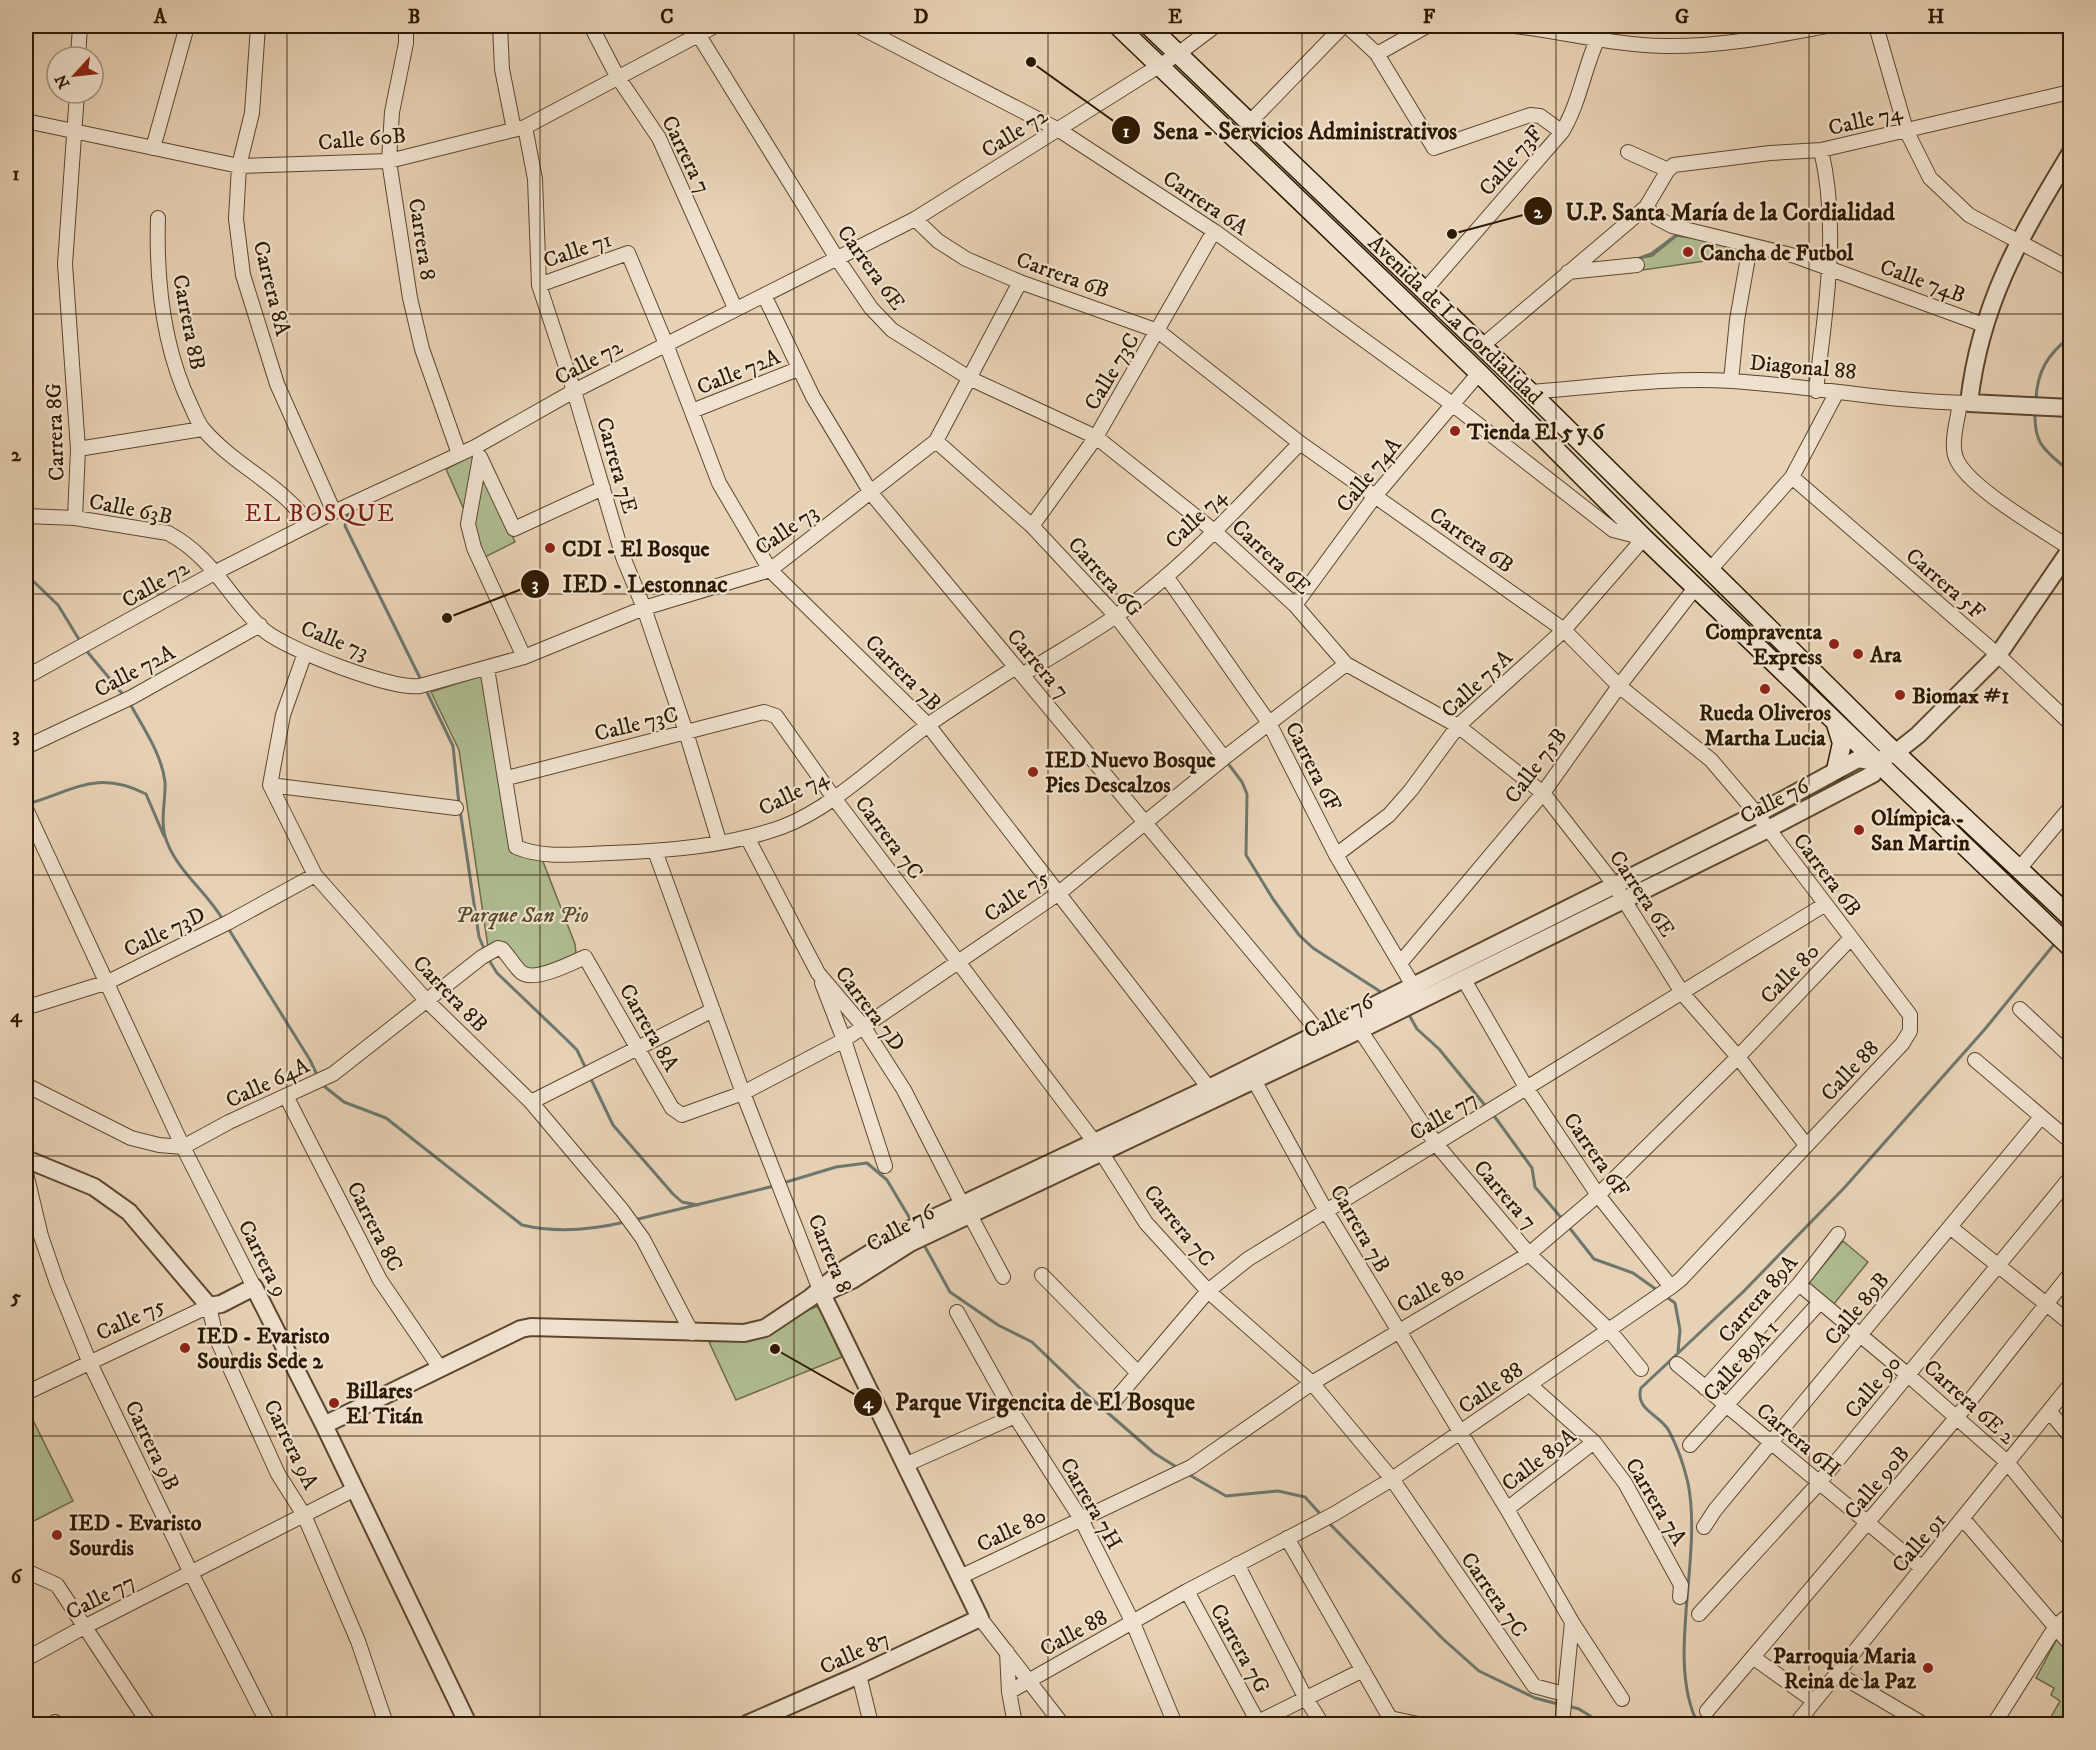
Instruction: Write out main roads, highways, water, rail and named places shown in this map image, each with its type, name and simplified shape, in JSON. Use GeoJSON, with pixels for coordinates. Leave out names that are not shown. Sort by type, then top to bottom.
{"type":"FeatureCollection","features":[{"type":"Feature","properties":{"kind":"main road","name":"Avenida de La Cordialidad"},"geometry":{"type":"LineString","coordinates":[[1118,26],[1479,373],[1695,588],[2069,946]]}},
{"type":"Feature","properties":{"kind":"main road","name":"Avenida de La Cordialidad"},"geometry":{"type":"LineString","coordinates":[[1149,26],[1530,392],[1895,752],[2067,914]]}},
{"type":"Feature","properties":{"kind":"main road"},"geometry":{"type":"LineString","coordinates":[[1836,724],[1842,743],[1836,770]]}},
{"type":"Feature","properties":{"kind":"waterway"},"geometry":{"type":"LineString","coordinates":[[1634,260],[1651,254],[1679,233]]}},
{"type":"Feature","properties":{"kind":"waterway"},"geometry":{"type":"LineString","coordinates":[[2036,400],[2039,380],[2045,364],[2070,337]]}},
{"type":"Feature","properties":{"kind":"waterway"},"geometry":{"type":"LineString","coordinates":[[2035,413],[2035,424],[2040,441],[2049,453],[2070,472]]}},
{"type":"Feature","properties":{"kind":"waterway"},"geometry":{"type":"LineString","coordinates":[[349,509],[345,526],[422,682]]}},
{"type":"Feature","properties":{"kind":"waterway"},"geometry":{"type":"LineString","coordinates":[[26,566],[31,579],[58,605],[80,641]]}},
{"type":"Feature","properties":{"kind":"waterway"},"geometry":{"type":"LineString","coordinates":[[85,649],[125,697]]}},
{"type":"Feature","properties":{"kind":"waterway"},"geometry":{"type":"LineString","coordinates":[[425,688],[453,746],[459,804]]}},
{"type":"Feature","properties":{"kind":"waterway"},"geometry":{"type":"LineString","coordinates":[[129,702],[151,740],[163,772],[165,782],[163,827],[167,842],[186,873],[223,920]]}},
{"type":"Feature","properties":{"kind":"waterway"},"geometry":{"type":"LineString","coordinates":[[1227,762],[1242,782],[1247,794],[1246,855],[1273,899],[1299,935],[1313,948],[1384,994]]}},
{"type":"Feature","properties":{"kind":"waterway"},"geometry":{"type":"LineString","coordinates":[[27,804],[85,785],[113,783],[146,794],[164,836]]}},
{"type":"Feature","properties":{"kind":"waterway"},"geometry":{"type":"LineString","coordinates":[[460,810],[479,937],[485,951]]}},
{"type":"Feature","properties":{"kind":"waterway"},"geometry":{"type":"LineString","coordinates":[[228,928],[310,1060],[318,1077]]}},
{"type":"Feature","properties":{"kind":"waterway"},"geometry":{"type":"LineString","coordinates":[[1698,1724],[1689,1698],[1685,1670],[1684,1639],[1691,1543],[1688,1483],[1672,1437],[1665,1425],[1641,1402],[1641,1388],[1743,1292],[1845,1187],[1985,1029],[2056,942]]}},
{"type":"Feature","properties":{"kind":"waterway"},"geometry":{"type":"LineString","coordinates":[[487,957],[497,973],[577,1050],[587,1071]]}},
{"type":"Feature","properties":{"kind":"waterway"},"geometry":{"type":"LineString","coordinates":[[1408,1013],[1417,1029],[1439,1049],[1488,1109]]}},
{"type":"Feature","properties":{"kind":"waterway"},"geometry":{"type":"LineString","coordinates":[[590,1077],[613,1125],[673,1194],[682,1202],[698,1205]]}},
{"type":"Feature","properties":{"kind":"waterway"},"geometry":{"type":"LineString","coordinates":[[320,1083],[344,1102],[386,1118],[522,1225],[574,1230],[625,1222]]}},
{"type":"Feature","properties":{"kind":"waterway"},"geometry":{"type":"LineString","coordinates":[[1492,1113],[1532,1168],[1535,1187],[1564,1221]]}},
{"type":"Feature","properties":{"kind":"waterway"},"geometry":{"type":"LineString","coordinates":[[783,1183],[836,1167],[867,1163],[887,1180],[912,1222]]}},
{"type":"Feature","properties":{"kind":"waterway"},"geometry":{"type":"LineString","coordinates":[[634,1220],[774,1186]]}},
{"type":"Feature","properties":{"kind":"waterway"},"geometry":{"type":"LineString","coordinates":[[1568,1226],[1594,1259],[1633,1273],[1657,1290]]}},
{"type":"Feature","properties":{"kind":"waterway"},"geometry":{"type":"LineString","coordinates":[[923,1243],[950,1292],[998,1325],[1032,1342],[1085,1393],[1154,1453],[1178,1468]]}},
{"type":"Feature","properties":{"kind":"waterway"},"geometry":{"type":"LineString","coordinates":[[1665,1296],[1675,1303],[1680,1330],[1678,1352]]}},
{"type":"Feature","properties":{"kind":"waterway"},"geometry":{"type":"LineString","coordinates":[[1186,1473],[1226,1496],[1278,1491],[1305,1497],[1323,1517]]}},
{"type":"Feature","properties":{"kind":"waterway"},"geometry":{"type":"LineString","coordinates":[[1327,1521],[1443,1639],[1479,1671],[1535,1698],[1558,1704]]}},
{"type":"Feature","properties":{"kind":"waterway"},"geometry":{"type":"LineString","coordinates":[[1568,1706],[1579,1709],[1603,1724]]}},
{"type":"Feature","properties":{"kind":"place","name":"Sena - Servicios Administrativos"},"geometry":{"type":"Point","coordinates":[1031,62]}},
{"type":"Feature","properties":{"kind":"place","name":"U.P. Santa María de la Cordialidad"},"geometry":{"type":"Point","coordinates":[1452,234]}},
{"type":"Feature","properties":{"kind":"place","name":"Cancha de Futbol"},"geometry":{"type":"Point","coordinates":[1688,252]}},
{"type":"Feature","properties":{"kind":"place","name":"Tienda El 5 y 6"},"geometry":{"type":"Point","coordinates":[1455,431]}},
{"type":"Feature","properties":{"kind":"place","name":"CDI - El Bosque"},"geometry":{"type":"Point","coordinates":[550,548]}},
{"type":"Feature","properties":{"kind":"place","name":"IED - Lestonnac"},"geometry":{"type":"Point","coordinates":[447,618]}},
{"type":"Feature","properties":{"kind":"place","name":"Compraventa Express"},"geometry":{"type":"Point","coordinates":[1834,644]}},
{"type":"Feature","properties":{"kind":"place","name":"Ara"},"geometry":{"type":"Point","coordinates":[1858,654]}},
{"type":"Feature","properties":{"kind":"place","name":"Rueda Oliveros Martha Lucia"},"geometry":{"type":"Point","coordinates":[1765,689]}},
{"type":"Feature","properties":{"kind":"place","name":"Biomax #1"},"geometry":{"type":"Point","coordinates":[1900,695]}},
{"type":"Feature","properties":{"kind":"place","name":"IED Nuevo Bosque Pies Descalzos"},"geometry":{"type":"Point","coordinates":[1033,772]}},
{"type":"Feature","properties":{"kind":"place","name":"Olímpica - San Martin"},"geometry":{"type":"Point","coordinates":[1859,830]}},
{"type":"Feature","properties":{"kind":"place","name":"IED - Evaristo Sourdis Sede 2"},"geometry":{"type":"Point","coordinates":[185,1348]}},
{"type":"Feature","properties":{"kind":"place","name":"Parque Virgencita de El Bosque"},"geometry":{"type":"Point","coordinates":[775,1349]}},
{"type":"Feature","properties":{"kind":"place","name":"Billares El Titán"},"geometry":{"type":"Point","coordinates":[334,1403]}},
{"type":"Feature","properties":{"kind":"place","name":"IED - Evaristo Sourdis"},"geometry":{"type":"Point","coordinates":[57,1535]}},
{"type":"Feature","properties":{"kind":"place","name":"Parroquia Maria Reina de la Paz"},"geometry":{"type":"Point","coordinates":[1928,1668]}},
{"type":"Feature","properties":{"kind":"district","name":"EL BOSQUE"},"geometry":{"type":"Point","coordinates":[320,513]}},
{"type":"Feature","properties":{"kind":"park label","name":"Parque San Pio"},"geometry":{"type":"Point","coordinates":[522,914]}}]}
